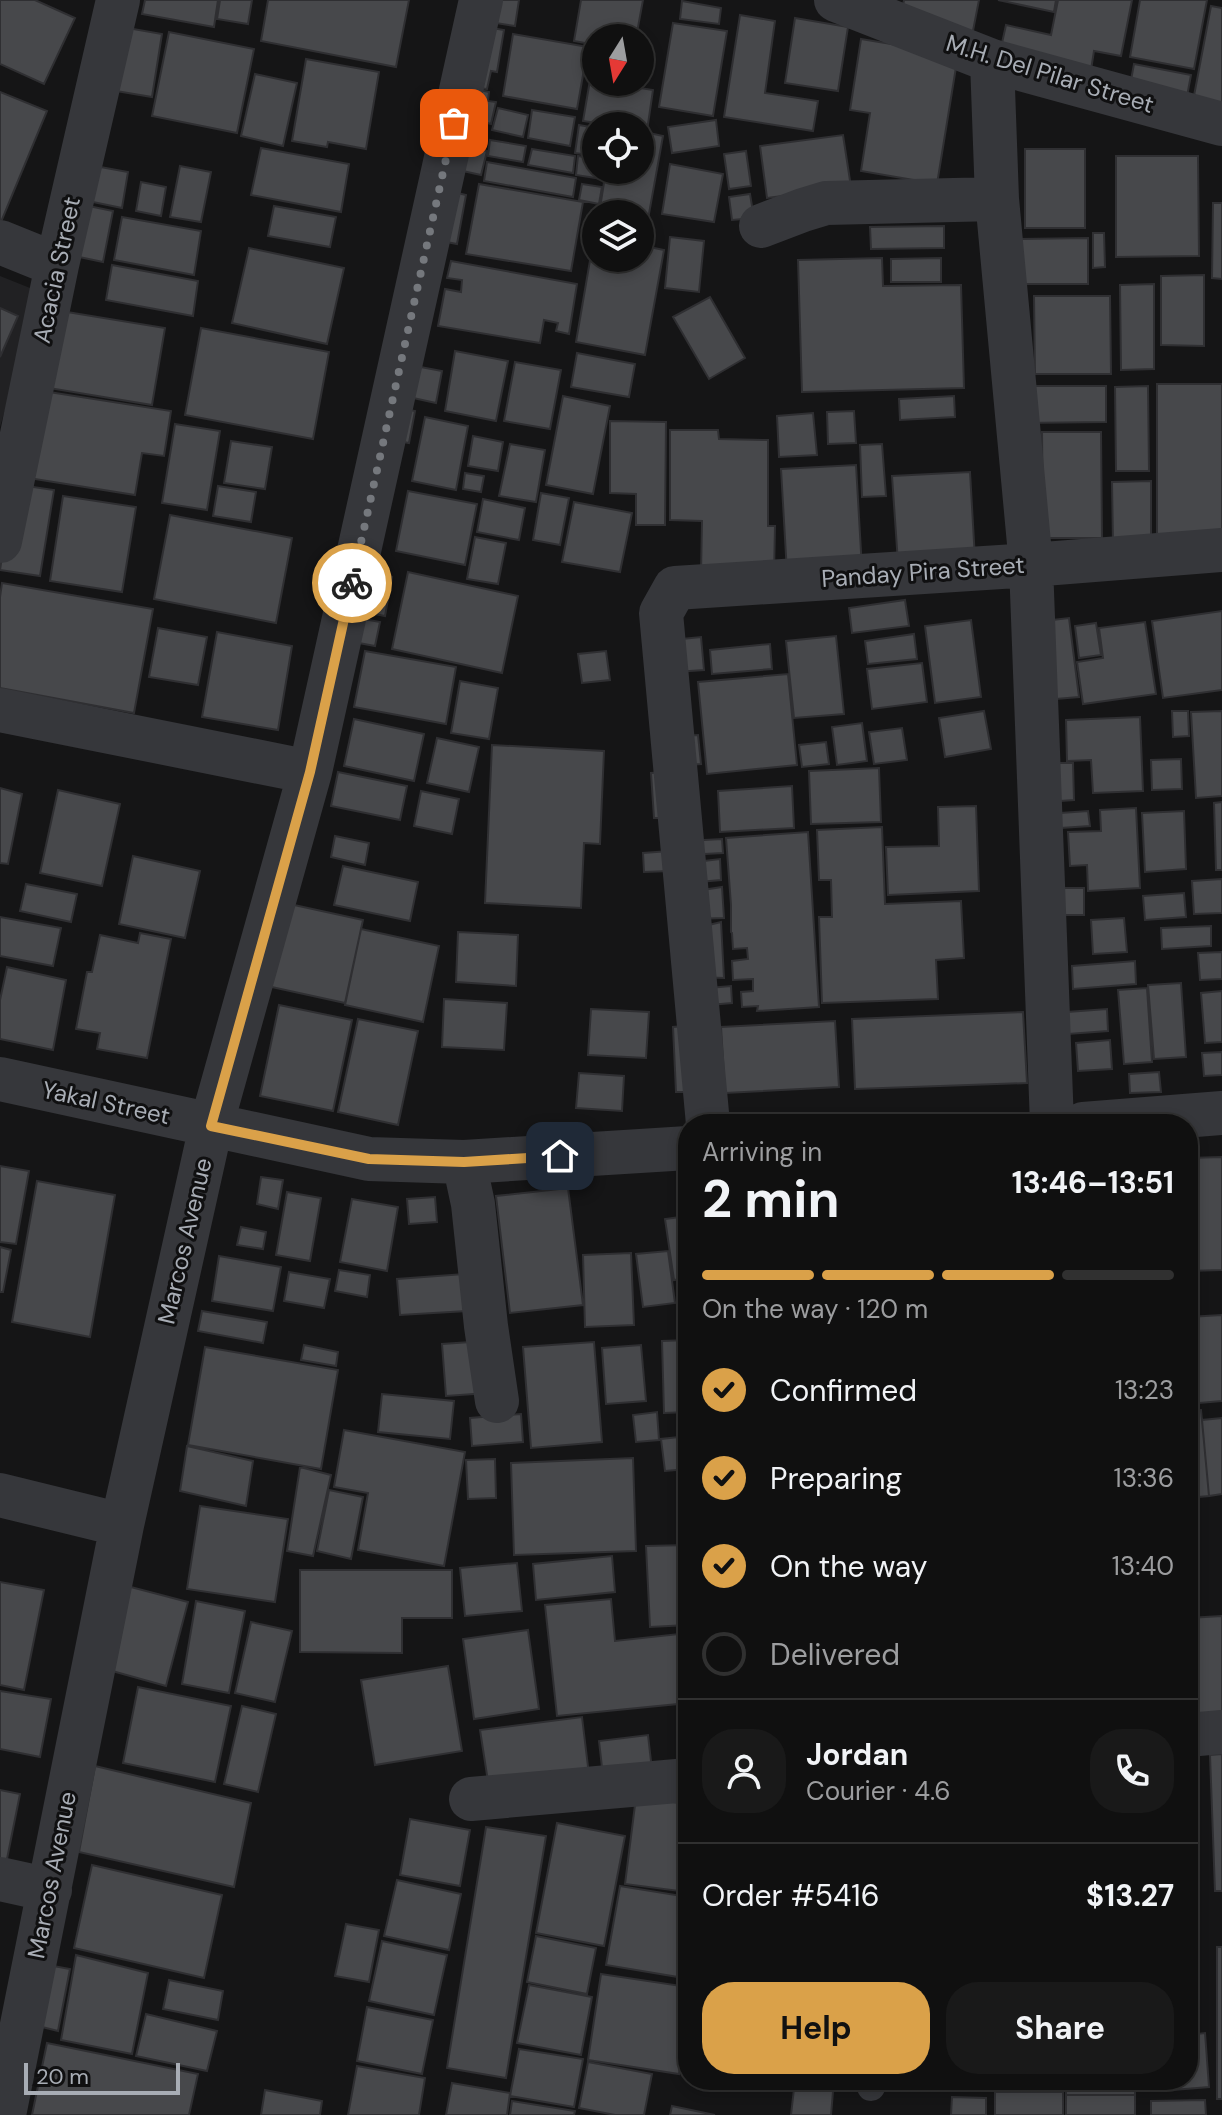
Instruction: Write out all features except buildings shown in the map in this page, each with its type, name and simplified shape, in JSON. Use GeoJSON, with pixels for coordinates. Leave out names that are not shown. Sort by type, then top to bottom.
{"type":"FeatureCollection","features":[{"type":"Feature","properties":{"kind":"street","name":"Acacia Street"},"geometry":{"type":"LineString","coordinates":[[0,541],[57,265],[118,0]]}},
{"type":"Feature","properties":{"kind":"street","name":"Marcos Avenue"},"geometry":{"type":"LineString","coordinates":[[4,2115],[122,1525],[211,1126],[310,772],[481,0]]}},
{"type":"Feature","properties":{"kind":"street","name":"M.H. Del Pilar Street"},"geometry":{"type":"LineString","coordinates":[[836,0],[992,61],[1222,124]]}},
{"type":"Feature","properties":{"kind":"street"},"geometry":{"type":"LineString","coordinates":[[992,61],[997,199],[1031,565],[1052,1114]]}},
{"type":"Feature","properties":{"kind":"street"},"geometry":{"type":"LineString","coordinates":[[761,226],[826,203],[997,199]]}},
{"type":"Feature","properties":{"kind":"street"},"geometry":{"type":"LineString","coordinates":[[0,242],[57,265]]}},
{"type":"Feature","properties":{"kind":"street","name":"Panday Pira Street"},"geometry":{"type":"LineString","coordinates":[[707,1114],[661,613],[675,588],[1222,550]]}},
{"type":"Feature","properties":{"kind":"street"},"geometry":{"type":"LineString","coordinates":[[0,710],[310,772]]}},
{"type":"Feature","properties":{"kind":"street","name":"Yakal Street"},"geometry":{"type":"LineString","coordinates":[[0,1079],[369,1159],[464,1162],[678,1149]]}},
{"type":"Feature","properties":{"kind":"street"},"geometry":{"type":"LineString","coordinates":[[1198,1115],[1222,1113]]}},
{"type":"Feature","properties":{"kind":"street"},"geometry":{"type":"LineString","coordinates":[[464,1162],[473,1204],[497,1401]]}},
{"type":"Feature","properties":{"kind":"street"},"geometry":{"type":"LineString","coordinates":[[0,1495],[122,1525]]}},
{"type":"Feature","properties":{"kind":"street"},"geometry":{"type":"LineString","coordinates":[[1198,1734],[1222,1732]]}},
{"type":"Feature","properties":{"kind":"street"},"geometry":{"type":"LineString","coordinates":[[471,1799],[678,1781]]}},
{"type":"Feature","properties":{"kind":"street"},"geometry":{"type":"LineString","coordinates":[[0,1879],[50,1890]]}},
{"type":"Feature","properties":{"kind":"shaded area"},"geometry":{"type":"Polygon","coordinates":[[[0,276],[40,292],[0,427],[0,276]]]}},
{"type":"Feature","properties":{"kind":"way so far"},"geometry":{"type":"LineString","coordinates":[[352,583],[454,123]]}},
{"type":"Feature","properties":{"kind":"route"},"geometry":{"type":"LineString","coordinates":[[352,583],[310,772],[211,1126],[369,1159],[464,1162],[560,1156]]}}]}
